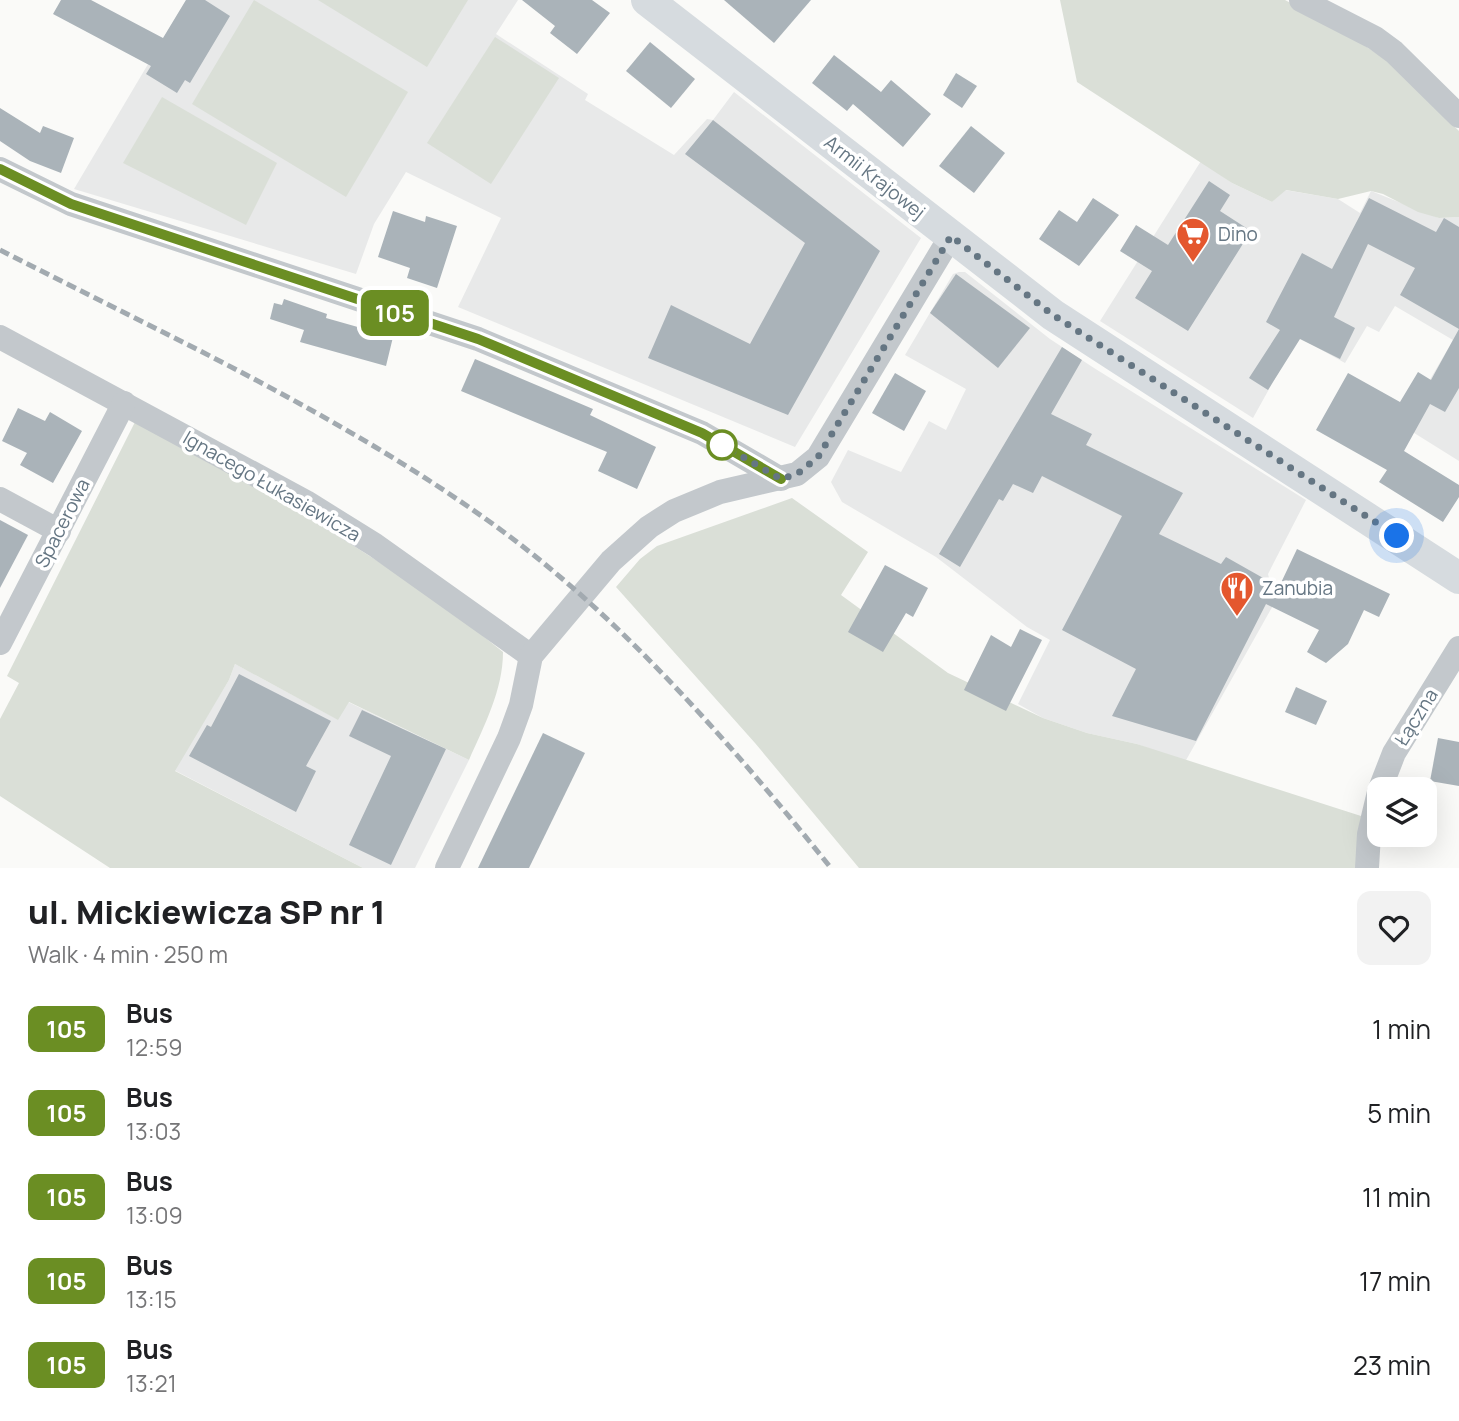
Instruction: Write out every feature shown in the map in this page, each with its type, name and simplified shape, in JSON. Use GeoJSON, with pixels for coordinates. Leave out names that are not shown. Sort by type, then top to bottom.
{"type":"FeatureCollection","features":[{"type":"Feature","properties":{"kind":"main road","name":"Armii Krajowej"},"geometry":{"type":"LineString","coordinates":[[647,0],[1053,315],[1459,578]]}},
{"type":"Feature","properties":{"kind":"street"},"geometry":{"type":"LineString","coordinates":[[1301,0],[1347,22],[1394,52],[1459,116]]}},
{"type":"Feature","properties":{"kind":"street"},"geometry":{"type":"LineString","coordinates":[[0,169],[71,204],[478,339],[702,433],[781,479]]}},
{"type":"Feature","properties":{"kind":"street"},"geometry":{"type":"LineString","coordinates":[[447,868],[509,738],[531,656],[548,634],[611,561],[649,527],[674,511],[720,492],[797,474],[818,457],[951,236]]}},
{"type":"Feature","properties":{"kind":"street","name":"Ignacego Łukasiewicza"},"geometry":{"type":"LineString","coordinates":[[0,337],[306,502],[375,545],[531,656]]}},
{"type":"Feature","properties":{"kind":"street","name":"Spacerowa"},"geometry":{"type":"LineString","coordinates":[[0,643],[124,403]]}},
{"type":"Feature","properties":{"kind":"street"},"geometry":{"type":"LineString","coordinates":[[0,499],[59,531]]}},
{"type":"Feature","properties":{"kind":"street","name":"Łączna"},"geometry":{"type":"LineString","coordinates":[[1385,777],[1394,753],[1459,648]]}},
{"type":"Feature","properties":{"kind":"street","name":"Łączna"},"geometry":{"type":"LineString","coordinates":[[1367,868],[1368,847]]}},
{"type":"Feature","properties":{"kind":"shaded area"},"geometry":{"type":"Polygon","coordinates":[[[186,0],[518,0],[496,34],[588,94],[585,100],[674,155],[707,119],[713,120],[734,92],[921,238],[795,447],[458,307],[501,218],[406,172],[374,224],[356,274],[74,189],[186,0]]]}},
{"type":"Feature","properties":{"kind":"shaded area"},"geometry":{"type":"Polygon","coordinates":[[[254,0],[408,92],[346,197],[192,104],[254,0]]]}},
{"type":"Feature","properties":{"kind":"shaded area"},"geometry":{"type":"Polygon","coordinates":[[[318,0],[468,0],[427,67],[318,0]]]}},
{"type":"Feature","properties":{"kind":"shaded area"},"geometry":{"type":"Polygon","coordinates":[[[1060,0],[1285,0],[1338,28],[1385,59],[1459,131],[1459,217],[1439,218],[1418,212],[1383,194],[1371,191],[1338,199],[1286,190],[1272,202],[1232,183],[1077,82],[1060,0]]]}},
{"type":"Feature","properties":{"kind":"shaded area"},"geometry":{"type":"Polygon","coordinates":[[[495,37],[559,78],[491,184],[427,143],[495,37]]]}},
{"type":"Feature","properties":{"kind":"shaded area"},"geometry":{"type":"Polygon","coordinates":[[[162,97],[277,163],[246,225],[123,163],[162,97]]]}},
{"type":"Feature","properties":{"kind":"shaded area"},"geometry":{"type":"Polygon","coordinates":[[[1201,161],[1232,183],[1272,202],[1285,190],[1338,199],[1360,213],[1371,191],[1439,218],[1459,217],[1459,461],[1403,426],[1453,340],[1395,306],[1379,332],[1367,326],[1345,363],[1298,337],[1253,418],[1100,321],[1201,161]]]}},
{"type":"Feature","properties":{"kind":"shaded area"},"geometry":{"type":"Polygon","coordinates":[[[965,272],[1050,339],[1094,368],[1306,500],[1268,574],[1275,602],[1185,762],[1137,744],[1087,733],[1043,718],[1018,704],[1050,640],[1027,627],[936,557],[842,502],[831,482],[848,450],[901,472],[929,421],[946,430],[966,389],[905,355],[953,274],[965,272]]]}},
{"type":"Feature","properties":{"kind":"shaded area"},"geometry":{"type":"Polygon","coordinates":[[[135,422],[325,528],[416,587],[503,652],[496,694],[469,760],[349,702],[338,720],[235,664],[229,680],[175,771],[363,868],[110,868],[0,796],[0,719],[19,683],[7,676],[135,422]]]}},
{"type":"Feature","properties":{"kind":"shaded area"},"geometry":{"type":"Polygon","coordinates":[[[792,498],[868,552],[841,595],[948,673],[1043,718],[1087,733],[1137,744],[1361,816],[1359,868],[859,868],[755,743],[616,587],[640,559],[657,546],[792,498]]]}},
{"type":"Feature","properties":{"kind":"shaded area"},"geometry":{"type":"Polygon","coordinates":[[[235,664],[337,719],[348,702],[469,760],[415,868],[363,868],[174,770],[229,680],[235,664]]]}},
{"type":"Feature","properties":{"kind":"building"},"geometry":{"type":"Polygon","coordinates":[[[61,0],[91,0],[163,38],[186,0],[205,0],[230,16],[190,83],[185,80],[177,93],[146,74],[151,66],[53,14],[61,0]]]}},
{"type":"Feature","properties":{"kind":"building"},"geometry":{"type":"Polygon","coordinates":[[[522,0],[592,0],[610,13],[577,54],[550,33],[555,26],[522,0]]]}},
{"type":"Feature","properties":{"kind":"building"},"geometry":{"type":"Polygon","coordinates":[[[724,0],[811,0],[774,43],[724,0]]]}},
{"type":"Feature","properties":{"kind":"building"},"geometry":{"type":"Polygon","coordinates":[[[650,42],[695,79],[671,108],[626,71],[650,42]]]}},
{"type":"Feature","properties":{"kind":"building"},"geometry":{"type":"Polygon","coordinates":[[[834,55],[881,92],[891,80],[931,114],[903,147],[853,104],[847,111],[812,83],[834,55]]]}},
{"type":"Feature","properties":{"kind":"building"},"geometry":{"type":"Polygon","coordinates":[[[956,73],[977,86],[962,108],[943,95],[956,73]]]}},
{"type":"Feature","properties":{"kind":"building"},"geometry":{"type":"Polygon","coordinates":[[[0,108],[40,133],[43,126],[74,138],[61,173],[30,161],[0,141],[0,108]]]}},
{"type":"Feature","properties":{"kind":"building"},"geometry":{"type":"Polygon","coordinates":[[[713,120],[880,251],[788,415],[648,358],[671,305],[750,344],[805,243],[685,154],[713,120]]]}},
{"type":"Feature","properties":{"kind":"building"},"geometry":{"type":"Polygon","coordinates":[[[971,126],[1005,153],[974,193],[939,166],[971,126]]]}},
{"type":"Feature","properties":{"kind":"building","name":"Dino"},"geometry":{"type":"Polygon","coordinates":[[[1209,181],[1230,195],[1220,211],[1251,231],[1188,331],[1135,298],[1152,271],[1120,251],[1136,225],[1168,245],[1209,181]]]}},
{"type":"Feature","properties":{"kind":"building"},"geometry":{"type":"Polygon","coordinates":[[[1093,198],[1119,215],[1079,266],[1039,239],[1059,210],[1077,222],[1093,198]]]}},
{"type":"Feature","properties":{"kind":"building"},"geometry":{"type":"Polygon","coordinates":[[[1369,198],[1436,232],[1444,218],[1459,227],[1459,329],[1400,295],[1415,268],[1368,244],[1334,317],[1355,328],[1340,359],[1300,339],[1268,390],[1249,378],[1280,330],[1266,322],[1302,253],[1332,269],[1369,198]]]}},
{"type":"Feature","properties":{"kind":"building"},"geometry":{"type":"Polygon","coordinates":[[[393,211],[425,222],[426,216],[457,226],[437,288],[407,278],[410,268],[378,257],[393,211]]]}},
{"type":"Feature","properties":{"kind":"building"},"geometry":{"type":"Polygon","coordinates":[[[956,274],[1030,328],[998,368],[930,313],[956,274]]]}},
{"type":"Feature","properties":{"kind":"building"},"geometry":{"type":"Polygon","coordinates":[[[284,299],[327,314],[326,318],[393,337],[386,366],[300,342],[304,330],[270,319],[274,303],[282,305],[284,299]]]}},
{"type":"Feature","properties":{"kind":"building"},"geometry":{"type":"Polygon","coordinates":[[[1459,329],[1459,388],[1445,412],[1430,404],[1404,451],[1459,485],[1459,497],[1443,522],[1379,482],[1387,470],[1316,430],[1348,373],[1400,402],[1418,372],[1431,380],[1459,329]]]}},
{"type":"Feature","properties":{"kind":"building"},"geometry":{"type":"Polygon","coordinates":[[[1062,347],[1082,360],[1051,414],[1092,434],[1086,445],[1183,493],[1159,534],[1221,564],[1226,557],[1279,587],[1297,549],[1390,594],[1379,617],[1364,610],[1348,644],[1326,663],[1307,652],[1319,630],[1266,604],[1196,741],[1112,716],[1136,669],[1062,630],[1122,516],[1042,476],[1033,493],[1013,484],[1003,501],[999,499],[960,567],[939,554],[1062,347]]]}},
{"type":"Feature","properties":{"kind":"building"},"geometry":{"type":"Polygon","coordinates":[[[475,359],[593,409],[590,415],[656,447],[637,489],[598,471],[607,452],[461,391],[475,359]]]}},
{"type":"Feature","properties":{"kind":"building"},"geometry":{"type":"Polygon","coordinates":[[[895,373],[926,391],[904,431],[872,413],[895,373]]]}},
{"type":"Feature","properties":{"kind":"building"},"geometry":{"type":"Polygon","coordinates":[[[18,408],[45,421],[50,412],[82,431],[53,483],[20,465],[27,453],[2,441],[18,408]]]}},
{"type":"Feature","properties":{"kind":"building"},"geometry":{"type":"Polygon","coordinates":[[[0,520],[28,535],[0,588],[0,520]]]}},
{"type":"Feature","properties":{"kind":"building"},"geometry":{"type":"Polygon","coordinates":[[[885,565],[928,588],[913,617],[906,613],[883,652],[848,632],[885,565]]]}},
{"type":"Feature","properties":{"kind":"building"},"geometry":{"type":"Polygon","coordinates":[[[1020,629],[1042,640],[1006,711],[964,690],[991,635],[1011,647],[1020,629]]]}},
{"type":"Feature","properties":{"kind":"building"},"geometry":{"type":"Polygon","coordinates":[[[239,674],[331,721],[306,766],[316,771],[296,812],[189,756],[207,725],[211,727],[239,674]]]}},
{"type":"Feature","properties":{"kind":"building"},"geometry":{"type":"Polygon","coordinates":[[[1296,687],[1327,701],[1316,725],[1285,712],[1296,687]]]}},
{"type":"Feature","properties":{"kind":"building"},"geometry":{"type":"Polygon","coordinates":[[[362,710],[446,749],[391,865],[349,845],[391,756],[349,736],[362,710]]]}},
{"type":"Feature","properties":{"kind":"building"},"geometry":{"type":"Polygon","coordinates":[[[543,733],[585,753],[529,868],[478,868],[543,733]]]}},
{"type":"Feature","properties":{"kind":"building"},"geometry":{"type":"Polygon","coordinates":[[[1438,738],[1459,742],[1459,786],[1437,782],[1437,777],[1431,777],[1438,738]]]}},
{"type":"Feature","properties":{"kind":"railway"},"geometry":{"type":"LineString","coordinates":[[0,250],[312,410],[373,445],[490,522],[538,558],[584,598],[672,683],[754,775],[831,868]]}},
{"type":"Feature","properties":{"kind":"bus line","name":"105"},"geometry":{"type":"LineString","coordinates":[[0,169],[71,204],[172,235],[478,339],[702,433],[781,479]]}},
{"type":"Feature","properties":{"kind":"place","name":"Dino"},"geometry":{"type":"Point","coordinates":[1193,264]}},
{"type":"Feature","properties":{"kind":"place","name":"Zanubia"},"geometry":{"type":"Point","coordinates":[1237,618]}},
{"type":"Feature","properties":{"kind":"route"},"geometry":{"type":"LineString","coordinates":[[722,445],[781,479],[808,467],[818,457],[851,407],[951,236],[1053,315],[1397,536]]}}]}
